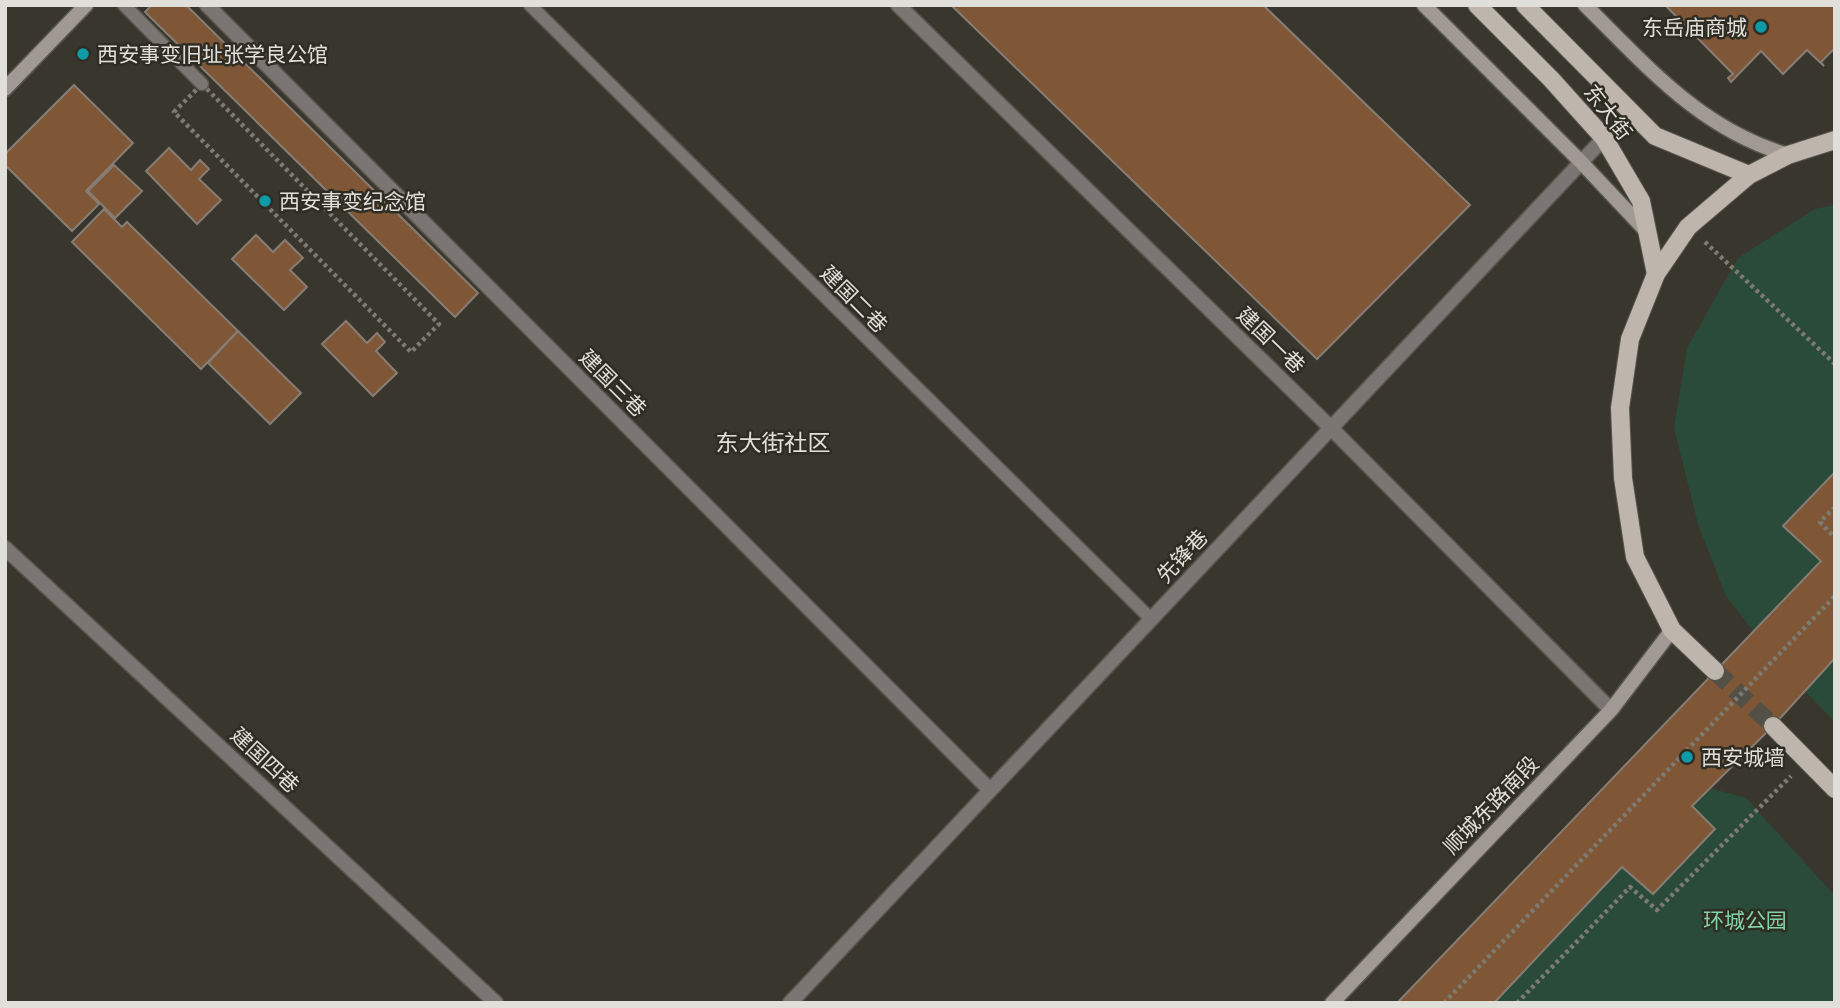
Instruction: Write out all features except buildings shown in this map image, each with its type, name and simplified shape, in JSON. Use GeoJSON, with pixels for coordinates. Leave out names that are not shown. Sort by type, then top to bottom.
{"type":"FeatureCollection","features":[{"type":"Feature","properties":{"kind":"main road","name":"东大街"},"geometry":{"type":"LineString","coordinates":[[1477,5],[1551,79],[1604,138],[1641,201],[1656,274]]}},
{"type":"Feature","properties":{"kind":"main road","name":"东大街"},"geometry":{"type":"LineString","coordinates":[[1525,5],[1656,136],[1749,175]]}},
{"type":"Feature","properties":{"kind":"main road"},"geometry":{"type":"LineString","coordinates":[[1715,671],[1672,630],[1635,557],[1623,478],[1620,408],[1629,339],[1656,274],[1688,227],[1749,175],[1788,155],[1835,140]]}},
{"type":"Feature","properties":{"kind":"main road"},"geometry":{"type":"LineString","coordinates":[[1773,726],[1835,789]]}},
{"type":"Feature","properties":{"kind":"street"},"geometry":{"type":"LineString","coordinates":[[5,89],[86,5]]}},
{"type":"Feature","properties":{"kind":"street","name":"建国三巷"},"geometry":{"type":"LineString","coordinates":[[207,5],[990,790]]}},
{"type":"Feature","properties":{"kind":"street","name":"建国一巷"},"geometry":{"type":"LineString","coordinates":[[898,5],[1331,428],[1611,710]]}},
{"type":"Feature","properties":{"kind":"street"},"geometry":{"type":"LineString","coordinates":[[1424,5],[1647,232]]}},
{"type":"Feature","properties":{"kind":"street"},"geometry":{"type":"LineString","coordinates":[[1585,5],[1667,86],[1696,109],[1728,131],[1759,146],[1788,155]]}},
{"type":"Feature","properties":{"kind":"street","name":"先锋巷"},"geometry":{"type":"LineString","coordinates":[[790,1003],[1604,138]]}},
{"type":"Feature","properties":{"kind":"street","name":"建国四巷"},"geometry":{"type":"LineString","coordinates":[[5,548],[496,1003]]}},
{"type":"Feature","properties":{"kind":"street","name":"顺城东路南段"},"geometry":{"type":"LineString","coordinates":[[1332,1003],[1611,710],[1672,630]]}},
{"type":"Feature","properties":{"kind":"lane"},"geometry":{"type":"LineString","coordinates":[[124,5],[202,85]]}},
{"type":"Feature","properties":{"kind":"lane","name":"建国二巷"},"geometry":{"type":"LineString","coordinates":[[530,5],[1150,619]]}},
{"type":"Feature","properties":{"kind":"path"},"geometry":{"type":"LineString","coordinates":[[202,85],[439,324],[411,352],[174,112],[202,85]]}},
{"type":"Feature","properties":{"kind":"path"},"geometry":{"type":"LineString","coordinates":[[1688,227],[1835,364]]}},
{"type":"Feature","properties":{"kind":"path"},"geometry":{"type":"LineString","coordinates":[[1835,507],[1820,522],[1835,538]]}},
{"type":"Feature","properties":{"kind":"path"},"geometry":{"type":"LineString","coordinates":[[1444,1003],[1835,596]]}},
{"type":"Feature","properties":{"kind":"path"},"geometry":{"type":"LineString","coordinates":[[1828,603],[1835,610]]}},
{"type":"Feature","properties":{"kind":"path"},"geometry":{"type":"LineString","coordinates":[[1517,1003],[1630,887],[1657,910],[1806,761]]}},
{"type":"Feature","properties":{"kind":"green space"},"geometry":{"type":"Polygon","coordinates":[[[1835,205],[1835,472],[1783,526],[1821,561],[1754,632],[1726,596],[1698,524],[1674,428],[1687,348],[1738,258],[1815,209],[1835,205]]]}},
{"type":"Feature","properties":{"kind":"green space"},"geometry":{"type":"Polygon","coordinates":[[[1835,658],[1835,722],[1804,690],[1835,658]]]}},
{"type":"Feature","properties":{"kind":"green space","name":"环城公园"},"geometry":{"type":"Polygon","coordinates":[[[1709,788],[1746,798],[1835,896],[1835,1003],[1494,1003],[1622,867],[1653,894],[1715,829],[1692,806],[1709,788]]]}},
{"type":"Feature","properties":{"kind":"tunnel"},"geometry":{"type":"LineString","coordinates":[[1715,671],[1773,726]]}},
{"type":"Feature","properties":{"kind":"place","name":"东岳庙商城"},"geometry":{"type":"Point","coordinates":[1761,27]}},
{"type":"Feature","properties":{"kind":"place","name":"西安事变旧址张学良公馆"},"geometry":{"type":"Point","coordinates":[83,54]}},
{"type":"Feature","properties":{"kind":"place","name":"西安事变纪念馆"},"geometry":{"type":"Point","coordinates":[265,201]}},
{"type":"Feature","properties":{"kind":"place","name":"西安城墙"},"geometry":{"type":"Point","coordinates":[1687,757]}},
{"type":"Feature","properties":{"kind":"district","name":"东大街社区"},"geometry":{"type":"Point","coordinates":[773,443]}}]}
